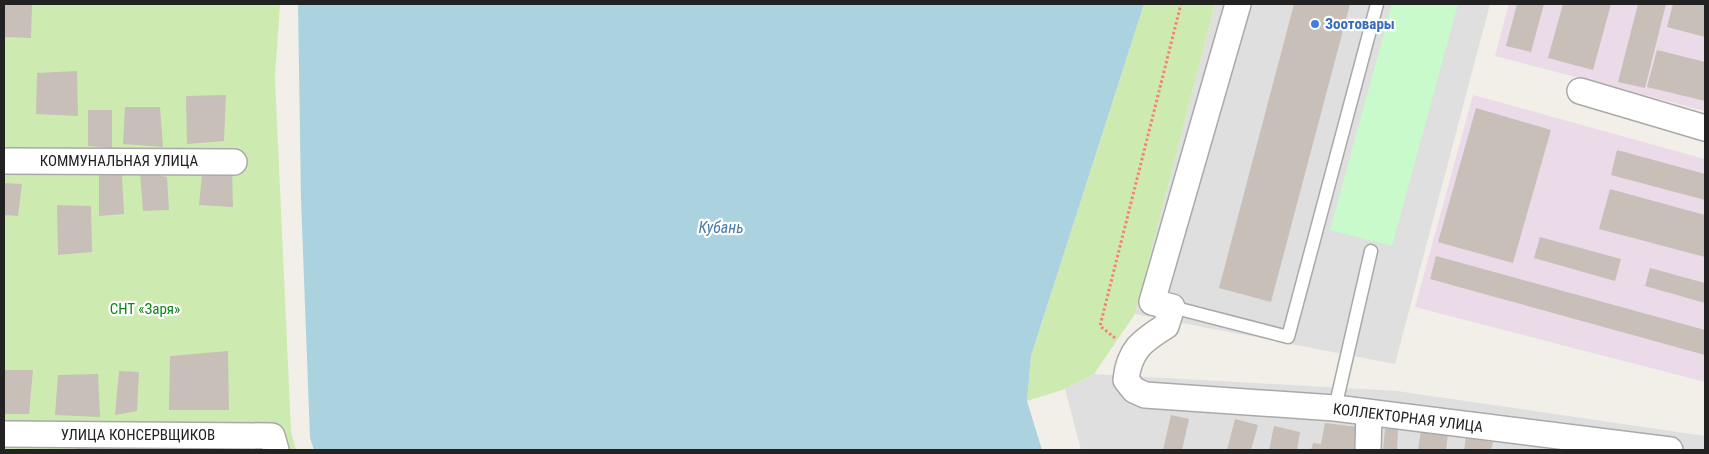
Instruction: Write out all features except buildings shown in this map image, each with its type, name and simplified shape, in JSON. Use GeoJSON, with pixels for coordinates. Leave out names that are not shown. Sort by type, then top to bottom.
{"type":"FeatureCollection","features":[{"type":"Feature","properties":{"kind":"street"},"geometry":{"type":"LineString","coordinates":[[1133,353],[1146,338],[1166,326],[1172,307],[1152,302],[1238,4]]}},
{"type":"Feature","properties":{"kind":"street"},"geometry":{"type":"LineString","coordinates":[[1580,91],[1705,128]]}},
{"type":"Feature","properties":{"kind":"street","name":"КОММУНАЛЬНАЯ УЛИЦА"},"geometry":{"type":"LineString","coordinates":[[4,160],[234,162]]}},
{"type":"Feature","properties":{"kind":"street","name":"КОЛЛЕКТОРНАЯ УЛИЦА"},"geometry":{"type":"LineString","coordinates":[[1133,353],[1128,366],[1126,380],[1134,390],[1145,395],[1334,408],[1670,450]]}},
{"type":"Feature","properties":{"kind":"street"},"geometry":{"type":"LineString","coordinates":[[1368,450],[1369,412]]}},
{"type":"Feature","properties":{"kind":"street","name":"УЛИЦА КОНСЕРВЩИКОВ"},"geometry":{"type":"LineString","coordinates":[[4,434],[274,443]]}},
{"type":"Feature","properties":{"kind":"lane"},"geometry":{"type":"LineString","coordinates":[[1172,307],[1288,337],[1377,4]]}},
{"type":"Feature","properties":{"kind":"lane"},"geometry":{"type":"LineString","coordinates":[[1334,408],[1370,251]]}},
{"type":"Feature","properties":{"kind":"path"},"geometry":{"type":"LineString","coordinates":[[1133,353],[1100,326],[1181,4]]}},
{"type":"Feature","properties":{"kind":"shaded area"},"geometry":{"type":"Polygon","coordinates":[[[1215,4],[1490,4],[1395,364],[1135,314],[1215,4]]]}},
{"type":"Feature","properties":{"kind":"shaded area"},"geometry":{"type":"Polygon","coordinates":[[[1509,4],[1705,4],[1705,111],[1495,56],[1509,4]]]}},
{"type":"Feature","properties":{"kind":"shaded area"},"geometry":{"type":"Polygon","coordinates":[[[1473,95],[1705,159],[1705,382],[1415,307],[1473,95]]]}},
{"type":"Feature","properties":{"kind":"shaded area"},"geometry":{"type":"Polygon","coordinates":[[[1094,374],[1397,391],[1705,436],[1705,450],[1081,450],[1065,389],[1094,374]]]}},
{"type":"Feature","properties":{"kind":"green space","name":"СНТ «Заря»"},"geometry":{"type":"Polygon","coordinates":[[[4,4],[280,4],[275,78],[291,431],[296,450],[4,450],[4,4]]]}},
{"type":"Feature","properties":{"kind":"green space"},"geometry":{"type":"Polygon","coordinates":[[[1144,4],[1215,4],[1135,314],[1094,374],[1065,389],[1027,401],[1031,356],[1144,4]]]}},
{"type":"Feature","properties":{"kind":"green space"},"geometry":{"type":"Polygon","coordinates":[[[1392,4],[1458,4],[1392,246],[1330,230],[1392,4]]]}},
{"type":"Feature","properties":{"kind":"water","name":"Кубань"},"geometry":{"type":"Polygon","coordinates":[[[298,4],[1144,4],[1031,356],[1027,401],[1042,450],[314,450],[310,438],[301,199],[298,4]]]}},
{"type":"Feature","properties":{"kind":"place","name":"Зоотовары"},"geometry":{"type":"Point","coordinates":[1315,24]}}]}
